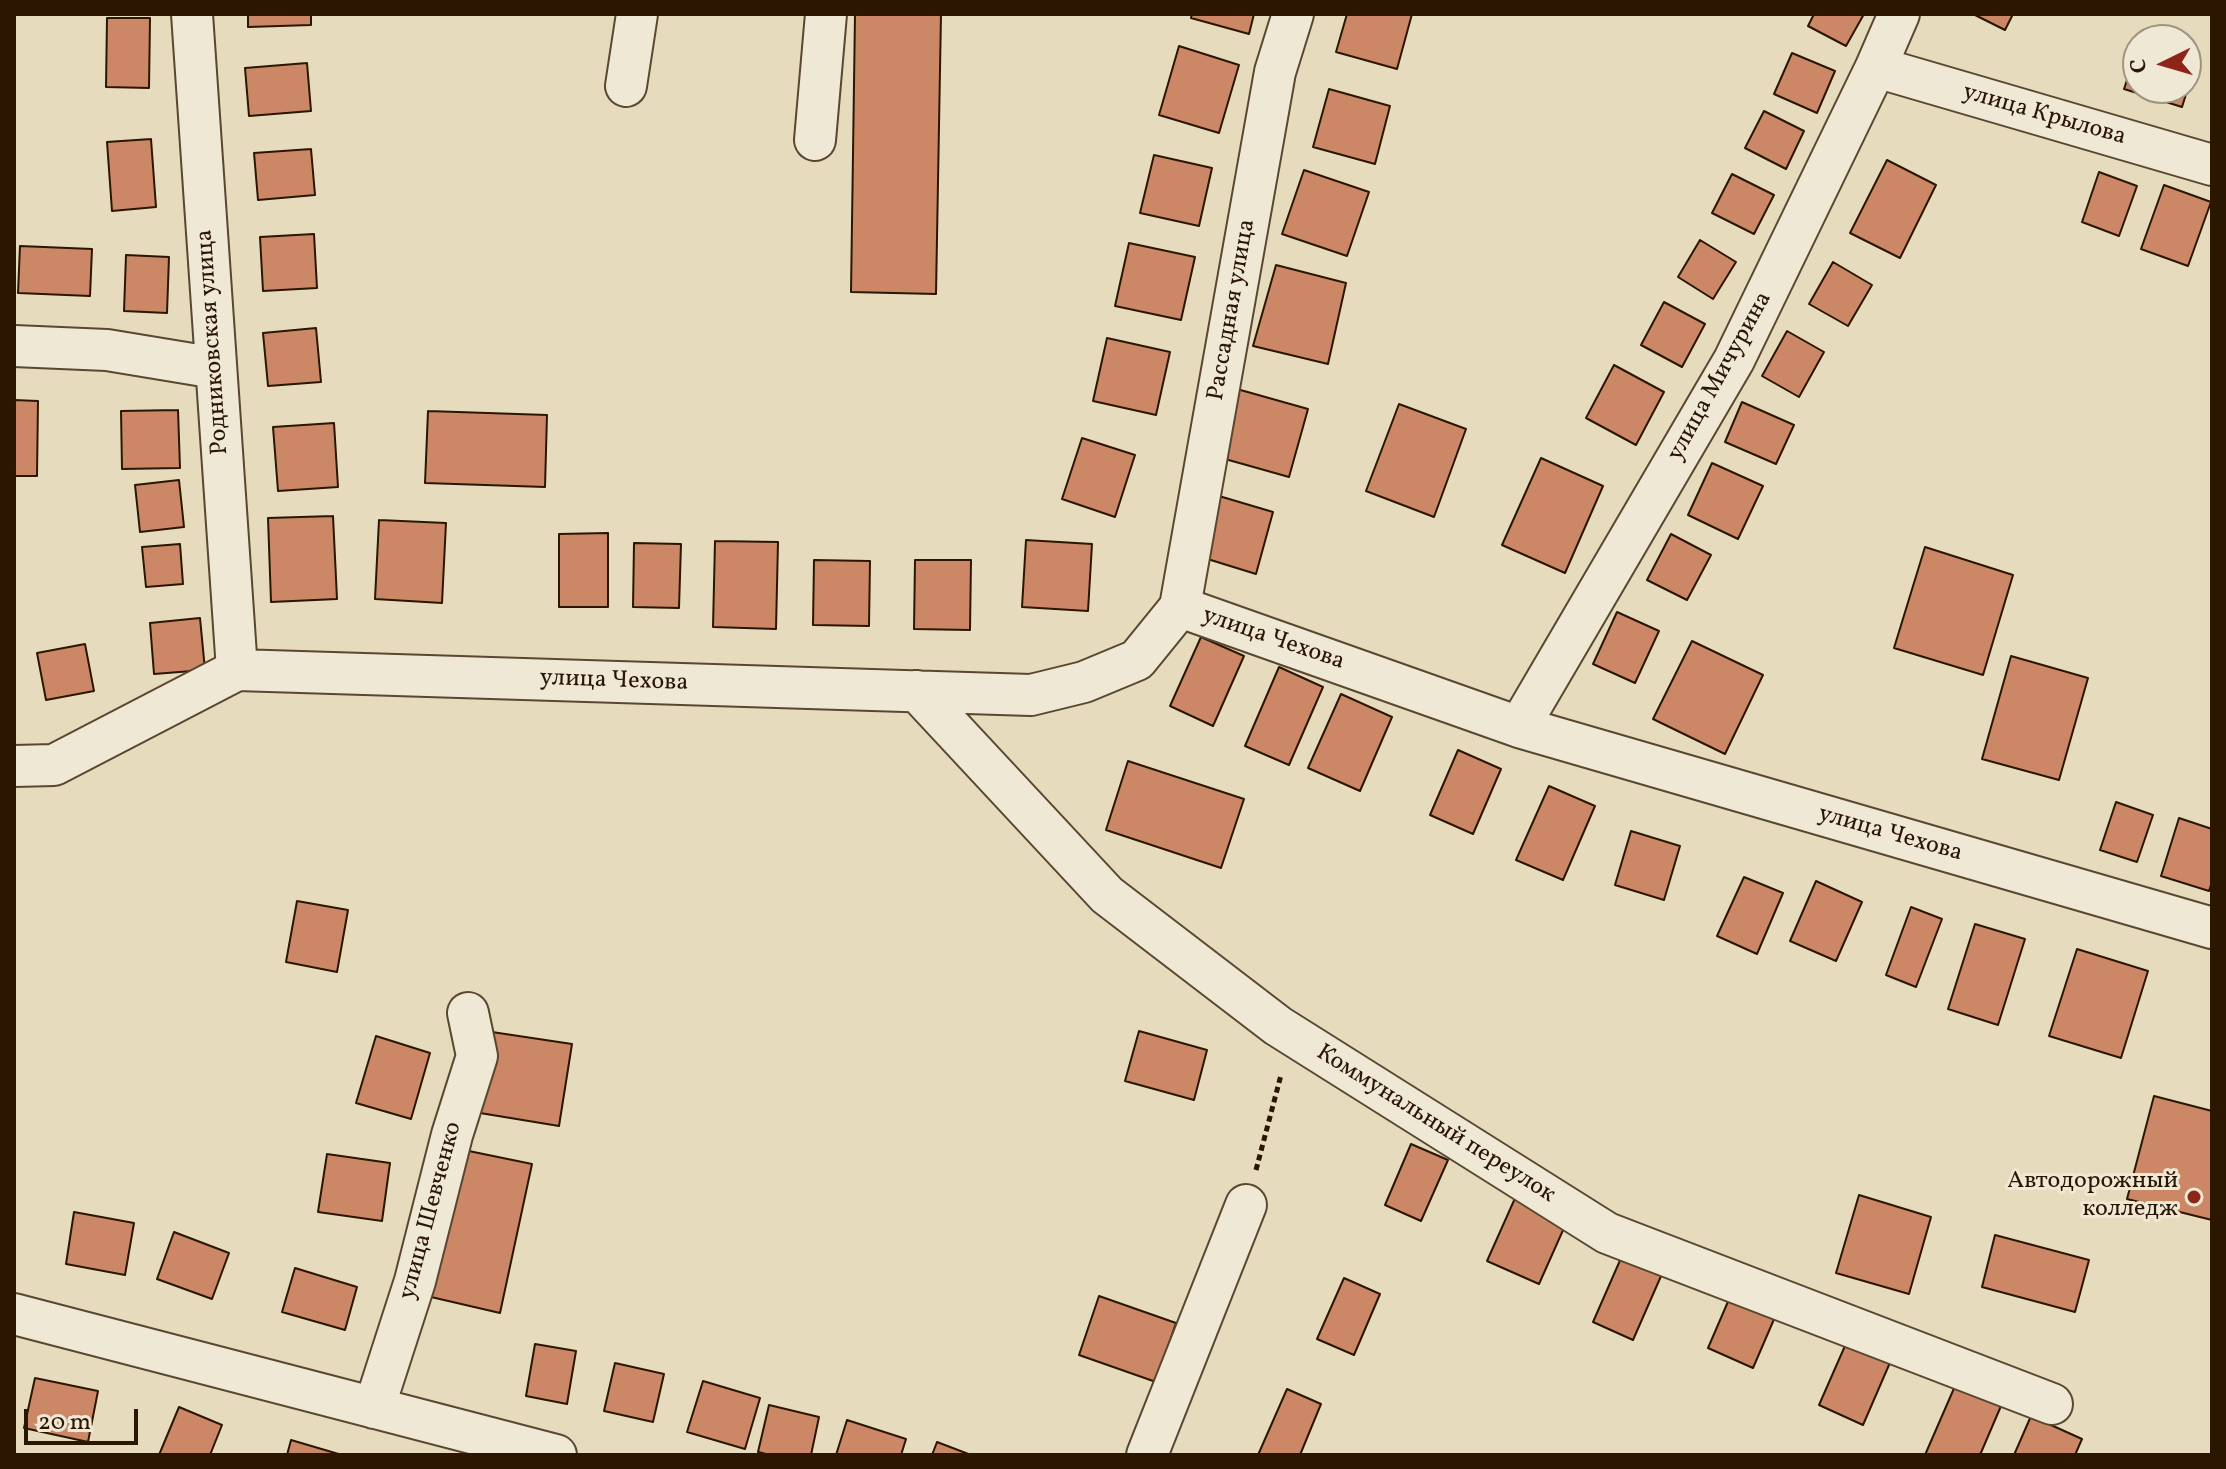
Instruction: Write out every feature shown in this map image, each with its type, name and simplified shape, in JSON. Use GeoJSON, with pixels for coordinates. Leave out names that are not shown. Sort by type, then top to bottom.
{"type":"FeatureCollection","features":[{"type":"Feature","properties":{"kind":"street","name":"Родниковская улица"},"geometry":{"type":"LineString","coordinates":[[192,14],[237,670]]}},
{"type":"Feature","properties":{"kind":"street"},"geometry":{"type":"LineString","coordinates":[[626,86],[637,14]]}},
{"type":"Feature","properties":{"kind":"street"},"geometry":{"type":"LineString","coordinates":[[815,140],[826,14]]}},
{"type":"Feature","properties":{"kind":"street","name":"Рассадная улица"},"geometry":{"type":"LineString","coordinates":[[1180,607],[1275,72],[1293,14]]}},
{"type":"Feature","properties":{"kind":"street","name":"улица Мичурина"},"geometry":{"type":"LineString","coordinates":[[1519,727],[1734,360],[1899,14]]}},
{"type":"Feature","properties":{"kind":"street","name":"улица Крылова"},"geometry":{"type":"LineString","coordinates":[[1876,67],[2212,165]]}},
{"type":"Feature","properties":{"kind":"street"},"geometry":{"type":"LineString","coordinates":[[14,346],[107,350],[216,368]]}},
{"type":"Feature","properties":{"kind":"street","name":"улица Чехова"},"geometry":{"type":"LineString","coordinates":[[14,766],[54,765],[237,670],[1031,695],[1084,682],[1137,660],[1180,607],[1519,727],[2212,928]]}},
{"type":"Feature","properties":{"kind":"street","name":"Коммунальный переулок"},"geometry":{"type":"LineString","coordinates":[[917,691],[1107,895],[1278,1026],[1607,1233],[2052,1404]]}},
{"type":"Feature","properties":{"kind":"street","name":"улица Шевченко"},"geometry":{"type":"LineString","coordinates":[[374,1408],[415,1281],[452,1135],[477,1056],[468,1013]]}},
{"type":"Feature","properties":{"kind":"street"},"geometry":{"type":"LineString","coordinates":[[1147,1455],[1246,1205]]}},
{"type":"Feature","properties":{"kind":"street"},"geometry":{"type":"LineString","coordinates":[[14,1314],[556,1455]]}},
{"type":"Feature","properties":{"kind":"path"},"geometry":{"type":"LineString","coordinates":[[1246,1205],[1280,1086],[1284,1051],[1278,1026]]}},
{"type":"Feature","properties":{"kind":"building"},"geometry":{"type":"Polygon","coordinates":[[[248,14],[311,14],[311,25],[248,27],[248,14]]]}},
{"type":"Feature","properties":{"kind":"building"},"geometry":{"type":"Polygon","coordinates":[[[855,14],[941,14],[936,294],[851,292],[855,14]]]}},
{"type":"Feature","properties":{"kind":"building"},"geometry":{"type":"Polygon","coordinates":[[[1192,14],[1254,14],[1249,34],[1191,18],[1192,14]]]}},
{"type":"Feature","properties":{"kind":"building"},"geometry":{"type":"Polygon","coordinates":[[[1347,14],[1412,14],[1397,69],[1336,52],[1347,14]]]}},
{"type":"Feature","properties":{"kind":"building"},"geometry":{"type":"Polygon","coordinates":[[[1814,14],[1864,14],[1846,46],[1808,26],[1814,14]]]}},
{"type":"Feature","properties":{"kind":"building"},"geometry":{"type":"Polygon","coordinates":[[[1973,14],[2013,14],[2005,30],[1973,14]]]}},
{"type":"Feature","properties":{"kind":"building"},"geometry":{"type":"Polygon","coordinates":[[[107,18],[150,18],[149,88],[106,87],[107,18]]]}},
{"type":"Feature","properties":{"kind":"building"},"geometry":{"type":"Polygon","coordinates":[[[1179,46],[1239,65],[1219,133],[1159,115],[1179,46]]]}},
{"type":"Feature","properties":{"kind":"building"},"geometry":{"type":"Polygon","coordinates":[[[1792,53],[1835,71],[1817,113],[1774,94],[1792,53]]]}},
{"type":"Feature","properties":{"kind":"building"},"geometry":{"type":"Polygon","coordinates":[[[307,63],[311,111],[249,116],[245,68],[307,63]]]}},
{"type":"Feature","properties":{"kind":"building"},"geometry":{"type":"Polygon","coordinates":[[[1329,89],[1390,106],[1375,164],[1313,147],[1329,89]]]}},
{"type":"Feature","properties":{"kind":"building"},"geometry":{"type":"Polygon","coordinates":[[[1764,111],[1804,131],[1786,169],[1745,148],[1764,111]]]}},
{"type":"Feature","properties":{"kind":"building"},"geometry":{"type":"Polygon","coordinates":[[[151,139],[156,207],[112,211],[107,142],[151,139]]]}},
{"type":"Feature","properties":{"kind":"building"},"geometry":{"type":"Polygon","coordinates":[[[311,149],[315,195],[258,200],[254,153],[311,149]]]}},
{"type":"Feature","properties":{"kind":"building"},"geometry":{"type":"Polygon","coordinates":[[[1154,155],[1212,168],[1199,226],[1140,213],[1154,155]]]}},
{"type":"Feature","properties":{"kind":"building"},"geometry":{"type":"Polygon","coordinates":[[[1887,160],[1936,185],[1900,258],[1850,233],[1887,160]]]}},
{"type":"Feature","properties":{"kind":"building"},"geometry":{"type":"Polygon","coordinates":[[[1304,170],[1369,192],[1347,256],[1282,234],[1304,170]]]}},
{"type":"Feature","properties":{"kind":"building"},"geometry":{"type":"Polygon","coordinates":[[[2099,172],[2137,186],[2119,236],[2082,222],[2099,172]]]}},
{"type":"Feature","properties":{"kind":"building"},"geometry":{"type":"Polygon","coordinates":[[[1732,174],[1774,195],[1754,234],[1712,213],[1732,174]]]}},
{"type":"Feature","properties":{"kind":"building"},"geometry":{"type":"Polygon","coordinates":[[[2164,185],[2211,202],[2188,266],[2141,249],[2164,185]]]}},
{"type":"Feature","properties":{"kind":"building"},"geometry":{"type":"Polygon","coordinates":[[[314,234],[317,288],[263,291],[260,237],[314,234]]]}},
{"type":"Feature","properties":{"kind":"building"},"geometry":{"type":"Polygon","coordinates":[[[1700,240],[1736,262],[1713,299],[1678,277],[1700,240]]]}},
{"type":"Feature","properties":{"kind":"building"},"geometry":{"type":"Polygon","coordinates":[[[1129,243],[1195,257],[1181,320],[1115,306],[1129,243]]]}},
{"type":"Feature","properties":{"kind":"building"},"geometry":{"type":"Polygon","coordinates":[[[20,246],[92,249],[90,296],[18,293],[20,246]]]}},
{"type":"Feature","properties":{"kind":"building"},"geometry":{"type":"Polygon","coordinates":[[[126,255],[169,257],[167,313],[124,311],[126,255]]]}},
{"type":"Feature","properties":{"kind":"building"},"geometry":{"type":"Polygon","coordinates":[[[1833,262],[1872,285],[1848,326],[1809,304],[1833,262]]]}},
{"type":"Feature","properties":{"kind":"building"},"geometry":{"type":"Polygon","coordinates":[[[1276,265],[1346,283],[1328,364],[1253,346],[1276,265]]]}},
{"type":"Feature","properties":{"kind":"building"},"geometry":{"type":"Polygon","coordinates":[[[1664,302],[1705,324],[1682,367],[1641,345],[1664,302]]]}},
{"type":"Feature","properties":{"kind":"building"},"geometry":{"type":"Polygon","coordinates":[[[316,328],[321,382],[268,386],[263,333],[316,328]]]}},
{"type":"Feature","properties":{"kind":"building"},"geometry":{"type":"Polygon","coordinates":[[[1787,331],[1824,352],[1799,397],[1762,376],[1787,331]]]}},
{"type":"Feature","properties":{"kind":"building"},"geometry":{"type":"Polygon","coordinates":[[[1107,338],[1170,352],[1156,415],[1093,401],[1107,338]]]}},
{"type":"Feature","properties":{"kind":"building"},"geometry":{"type":"Polygon","coordinates":[[[1614,365],[1664,392],[1636,445],[1586,418],[1614,365]]]}},
{"type":"Feature","properties":{"kind":"building"},"geometry":{"type":"Polygon","coordinates":[[[1237,389],[1308,409],[1289,477],[1218,457],[1237,389]]]}},
{"type":"Feature","properties":{"kind":"building"},"geometry":{"type":"Polygon","coordinates":[[[14,400],[38,401],[37,476],[14,476],[14,400]]]}},
{"type":"Feature","properties":{"kind":"building"},"geometry":{"type":"Polygon","coordinates":[[[1742,402],[1794,425],[1776,464],[1725,442],[1742,402]]]}},
{"type":"Feature","properties":{"kind":"building"},"geometry":{"type":"Polygon","coordinates":[[[1399,404],[1466,429],[1434,517],[1366,491],[1399,404]]]}},
{"type":"Feature","properties":{"kind":"building"},"geometry":{"type":"Polygon","coordinates":[[[178,410],[180,468],[122,469],[121,411],[178,410]]]}},
{"type":"Feature","properties":{"kind":"building"},"geometry":{"type":"Polygon","coordinates":[[[428,411],[547,415],[545,487],[425,483],[428,411]]]}},
{"type":"Feature","properties":{"kind":"building"},"geometry":{"type":"Polygon","coordinates":[[[334,423],[338,487],[278,491],[273,427],[334,423]]]}},
{"type":"Feature","properties":{"kind":"building"},"geometry":{"type":"Polygon","coordinates":[[[1082,438],[1135,455],[1115,517],[1062,499],[1082,438]]]}},
{"type":"Feature","properties":{"kind":"building"},"geometry":{"type":"Polygon","coordinates":[[[1541,458],[1603,486],[1565,573],[1502,545],[1541,458]]]}},
{"type":"Feature","properties":{"kind":"building"},"geometry":{"type":"Polygon","coordinates":[[[1712,463],[1763,486],[1738,539],[1688,515],[1712,463]]]}},
{"type":"Feature","properties":{"kind":"building"},"geometry":{"type":"Polygon","coordinates":[[[179,480],[184,527],[140,532],[135,485],[179,480]]]}},
{"type":"Feature","properties":{"kind":"building"},"geometry":{"type":"Polygon","coordinates":[[[1219,496],[1273,512],[1256,574],[1201,557],[1219,496]]]}},
{"type":"Feature","properties":{"kind":"building"},"geometry":{"type":"Polygon","coordinates":[[[333,516],[337,599],[271,602],[268,518],[333,516]]]}},
{"type":"Feature","properties":{"kind":"building"},"geometry":{"type":"Polygon","coordinates":[[[379,520],[446,523],[442,603],[375,599],[379,520]]]}},
{"type":"Feature","properties":{"kind":"building"},"geometry":{"type":"Polygon","coordinates":[[[608,533],[608,607],[559,607],[559,534],[608,533]]]}},
{"type":"Feature","properties":{"kind":"building"},"geometry":{"type":"Polygon","coordinates":[[[1671,534],[1711,555],[1687,600],[1647,580],[1671,534]]]}},
{"type":"Feature","properties":{"kind":"building"},"geometry":{"type":"Polygon","coordinates":[[[1026,540],[1092,544],[1088,611],[1022,607],[1026,540]]]}},
{"type":"Feature","properties":{"kind":"building"},"geometry":{"type":"Polygon","coordinates":[[[715,541],[778,542],[776,629],[713,627],[715,541]]]}},
{"type":"Feature","properties":{"kind":"building"},"geometry":{"type":"Polygon","coordinates":[[[634,543],[681,544],[679,608],[633,607],[634,543]]]}},
{"type":"Feature","properties":{"kind":"building"},"geometry":{"type":"Polygon","coordinates":[[[180,544],[183,584],[146,587],[142,547],[180,544]]]}},
{"type":"Feature","properties":{"kind":"building"},"geometry":{"type":"Polygon","coordinates":[[[1925,547],[2013,575],[1983,675],[1894,648],[1925,547]]]}},
{"type":"Feature","properties":{"kind":"building"},"geometry":{"type":"Polygon","coordinates":[[[814,560],[870,561],[869,626],[813,625],[814,560]]]}},
{"type":"Feature","properties":{"kind":"building"},"geometry":{"type":"Polygon","coordinates":[[[915,560],[971,560],[970,630],[914,629],[915,560]]]}},
{"type":"Feature","properties":{"kind":"building"},"geometry":{"type":"Polygon","coordinates":[[[1617,612],[1659,631],[1635,683],[1593,664],[1617,612]]]}},
{"type":"Feature","properties":{"kind":"building"},"geometry":{"type":"Polygon","coordinates":[[[200,618],[205,670],[154,674],[150,623],[200,618]]]}},
{"type":"Feature","properties":{"kind":"building"},"geometry":{"type":"Polygon","coordinates":[[[1201,637],[1244,656],[1213,726],[1170,706],[1201,637]]]}},
{"type":"Feature","properties":{"kind":"building"},"geometry":{"type":"Polygon","coordinates":[[[1692,641],[1763,675],[1725,754],[1653,719],[1692,641]]]}},
{"type":"Feature","properties":{"kind":"building"},"geometry":{"type":"Polygon","coordinates":[[[85,644],[94,691],[46,700],[37,653],[85,644]]]}},
{"type":"Feature","properties":{"kind":"building"},"geometry":{"type":"Polygon","coordinates":[[[2011,656],[2088,678],[2059,780],[1982,759],[2011,656]]]}},
{"type":"Feature","properties":{"kind":"building"},"geometry":{"type":"Polygon","coordinates":[[[1279,667],[1323,687],[1289,765],[1245,746],[1279,667]]]}},
{"type":"Feature","properties":{"kind":"building"},"geometry":{"type":"Polygon","coordinates":[[[1341,694],[1392,717],[1360,791],[1308,768],[1341,694]]]}},
{"type":"Feature","properties":{"kind":"building"},"geometry":{"type":"Polygon","coordinates":[[[1458,750],[1501,769],[1473,834],[1430,815],[1458,750]]]}},
{"type":"Feature","properties":{"kind":"building"},"geometry":{"type":"Polygon","coordinates":[[[1128,761],[1244,799],[1221,868],[1106,830],[1128,761]]]}},
{"type":"Feature","properties":{"kind":"building"},"geometry":{"type":"Polygon","coordinates":[[[1549,786],[1595,806],[1563,880],[1516,860],[1549,786]]]}},
{"type":"Feature","properties":{"kind":"building"},"geometry":{"type":"Polygon","coordinates":[[[2116,802],[2153,815],[2137,862],[2100,850],[2116,802]]]}},
{"type":"Feature","properties":{"kind":"building"},"geometry":{"type":"Polygon","coordinates":[[[2179,818],[2212,829],[2212,882],[2209,891],[2161,876],[2179,818]]]}},
{"type":"Feature","properties":{"kind":"building"},"geometry":{"type":"Polygon","coordinates":[[[1631,831],[1680,846],[1664,900],[1615,885],[1631,831]]]}},
{"type":"Feature","properties":{"kind":"building"},"geometry":{"type":"Polygon","coordinates":[[[1744,877],[1783,893],[1757,954],[1717,936],[1744,877]]]}},
{"type":"Feature","properties":{"kind":"building"},"geometry":{"type":"Polygon","coordinates":[[[1816,881],[1862,902],[1836,961],[1790,941],[1816,881]]]}},
{"type":"Feature","properties":{"kind":"building"},"geometry":{"type":"Polygon","coordinates":[[[297,901],[348,910],[337,972],[286,962],[297,901]]]}},
{"type":"Feature","properties":{"kind":"building"},"geometry":{"type":"Polygon","coordinates":[[[1911,907],[1942,919],[1916,987],[1886,975],[1911,907]]]}},
{"type":"Feature","properties":{"kind":"building"},"geometry":{"type":"Polygon","coordinates":[[[1975,924],[2025,939],[1998,1025],[1948,1009],[1975,924]]]}},
{"type":"Feature","properties":{"kind":"building"},"geometry":{"type":"Polygon","coordinates":[[[2077,949],[2148,971],[2121,1058],[2049,1036],[2077,949]]]}},
{"type":"Feature","properties":{"kind":"building"},"geometry":{"type":"Polygon","coordinates":[[[1139,1031],[1207,1050],[1194,1100],[1125,1081],[1139,1031]]]}},
{"type":"Feature","properties":{"kind":"building"},"geometry":{"type":"Polygon","coordinates":[[[492,1032],[572,1044],[559,1126],[480,1113],[492,1032]]]}},
{"type":"Feature","properties":{"kind":"building"},"geometry":{"type":"Polygon","coordinates":[[[376,1036],[430,1053],[411,1119],[356,1103],[376,1036]]]}},
{"type":"Feature","properties":{"kind":"building"},"geometry":{"type":"Polygon","coordinates":[[[2154,1096],[2212,1111],[2212,1220],[2127,1199],[2154,1096]]]}},
{"type":"Feature","properties":{"kind":"building"},"geometry":{"type":"Polygon","coordinates":[[[1411,1144],[1448,1160],[1421,1221],[1385,1205],[1411,1144]]]}},
{"type":"Feature","properties":{"kind":"building"},"geometry":{"type":"Polygon","coordinates":[[[464,1150],[532,1164],[500,1313],[431,1297],[464,1150]]]}},
{"type":"Feature","properties":{"kind":"building"},"geometry":{"type":"Polygon","coordinates":[[[327,1154],[390,1163],[382,1221],[318,1212],[327,1154]]]}},
{"type":"Feature","properties":{"kind":"building"},"geometry":{"type":"Polygon","coordinates":[[[1859,1195],[1931,1217],[1909,1294],[1836,1273],[1859,1195]]]}},
{"type":"Feature","properties":{"kind":"building"},"geometry":{"type":"Polygon","coordinates":[[[1516,1196],[1568,1219],[1539,1284],[1487,1261],[1516,1196]]]}},
{"type":"Feature","properties":{"kind":"building"},"geometry":{"type":"Polygon","coordinates":[[[74,1212],[134,1223],[125,1275],[66,1264],[74,1212]]]}},
{"type":"Feature","properties":{"kind":"building"},"geometry":{"type":"Polygon","coordinates":[[[174,1232],[229,1253],[212,1299],[157,1279],[174,1232]]]}},
{"type":"Feature","properties":{"kind":"building"},"geometry":{"type":"Polygon","coordinates":[[[1995,1235],[2089,1260],[2075,1312],[1982,1287],[1995,1235]]]}},
{"type":"Feature","properties":{"kind":"building"},"geometry":{"type":"Polygon","coordinates":[[[1625,1249],[1665,1267],[1633,1340],[1593,1322],[1625,1249]]]}},
{"type":"Feature","properties":{"kind":"building"},"geometry":{"type":"Polygon","coordinates":[[[295,1268],[357,1287],[345,1330],[282,1312],[295,1268]]]}},
{"type":"Feature","properties":{"kind":"building"},"geometry":{"type":"Polygon","coordinates":[[[1344,1278],[1380,1294],[1354,1355],[1317,1339],[1344,1278]]]}},
{"type":"Feature","properties":{"kind":"building"},"geometry":{"type":"Polygon","coordinates":[[[1733,1290],[1778,1310],[1753,1368],[1708,1348],[1733,1290]]]}},
{"type":"Feature","properties":{"kind":"building"},"geometry":{"type":"Polygon","coordinates":[[[1099,1296],[1176,1323],[1156,1382],[1079,1355],[1099,1296]]]}},
{"type":"Feature","properties":{"kind":"building"},"geometry":{"type":"Polygon","coordinates":[[[1848,1339],[1892,1358],[1863,1425],[1819,1405],[1848,1339]]]}},
{"type":"Feature","properties":{"kind":"building"},"geometry":{"type":"Polygon","coordinates":[[[535,1344],[576,1351],[567,1404],[526,1396],[535,1344]]]}},
{"type":"Feature","properties":{"kind":"building"},"geometry":{"type":"Polygon","coordinates":[[[615,1363],[664,1374],[653,1422],[604,1411],[615,1363]]]}},
{"type":"Feature","properties":{"kind":"building"},"geometry":{"type":"Polygon","coordinates":[[[35,1378],[98,1391],[88,1442],[24,1428],[35,1378]]]}},
{"type":"Feature","properties":{"kind":"building"},"geometry":{"type":"Polygon","coordinates":[[[703,1381],[760,1398],[745,1449],[687,1432],[703,1381]]]}},
{"type":"Feature","properties":{"kind":"building"},"geometry":{"type":"Polygon","coordinates":[[[1955,1386],[2001,1406],[1980,1455],[1925,1455],[1955,1386]]]}},
{"type":"Feature","properties":{"kind":"building"},"geometry":{"type":"Polygon","coordinates":[[[1287,1389],[1321,1404],[1300,1455],[1258,1455],[1287,1389]]]}},
{"type":"Feature","properties":{"kind":"building"},"geometry":{"type":"Polygon","coordinates":[[[769,1405],[819,1417],[811,1455],[758,1452],[769,1405]]]}},
{"type":"Feature","properties":{"kind":"building"},"geometry":{"type":"Polygon","coordinates":[[[179,1407],[222,1425],[210,1455],[159,1455],[179,1407]]]}},
{"type":"Feature","properties":{"kind":"building"},"geometry":{"type":"Polygon","coordinates":[[[2031,1416],[2082,1439],[2075,1455],[2014,1455],[2031,1416]]]}},
{"type":"Feature","properties":{"kind":"building"},"geometry":{"type":"Polygon","coordinates":[[[847,1420],[906,1439],[901,1455],[836,1455],[847,1420]]]}},
{"type":"Feature","properties":{"kind":"building"},"geometry":{"type":"Polygon","coordinates":[[[291,1440],[342,1455],[287,1455],[291,1440]]]}},
{"type":"Feature","properties":{"kind":"building"},"geometry":{"type":"Polygon","coordinates":[[[937,1442],[971,1455],[932,1455],[937,1442]]]}},
{"type":"Feature","properties":{"kind":"place","name":"Автодорожный колледж"},"geometry":{"type":"Point","coordinates":[2194,1197]}}]}
